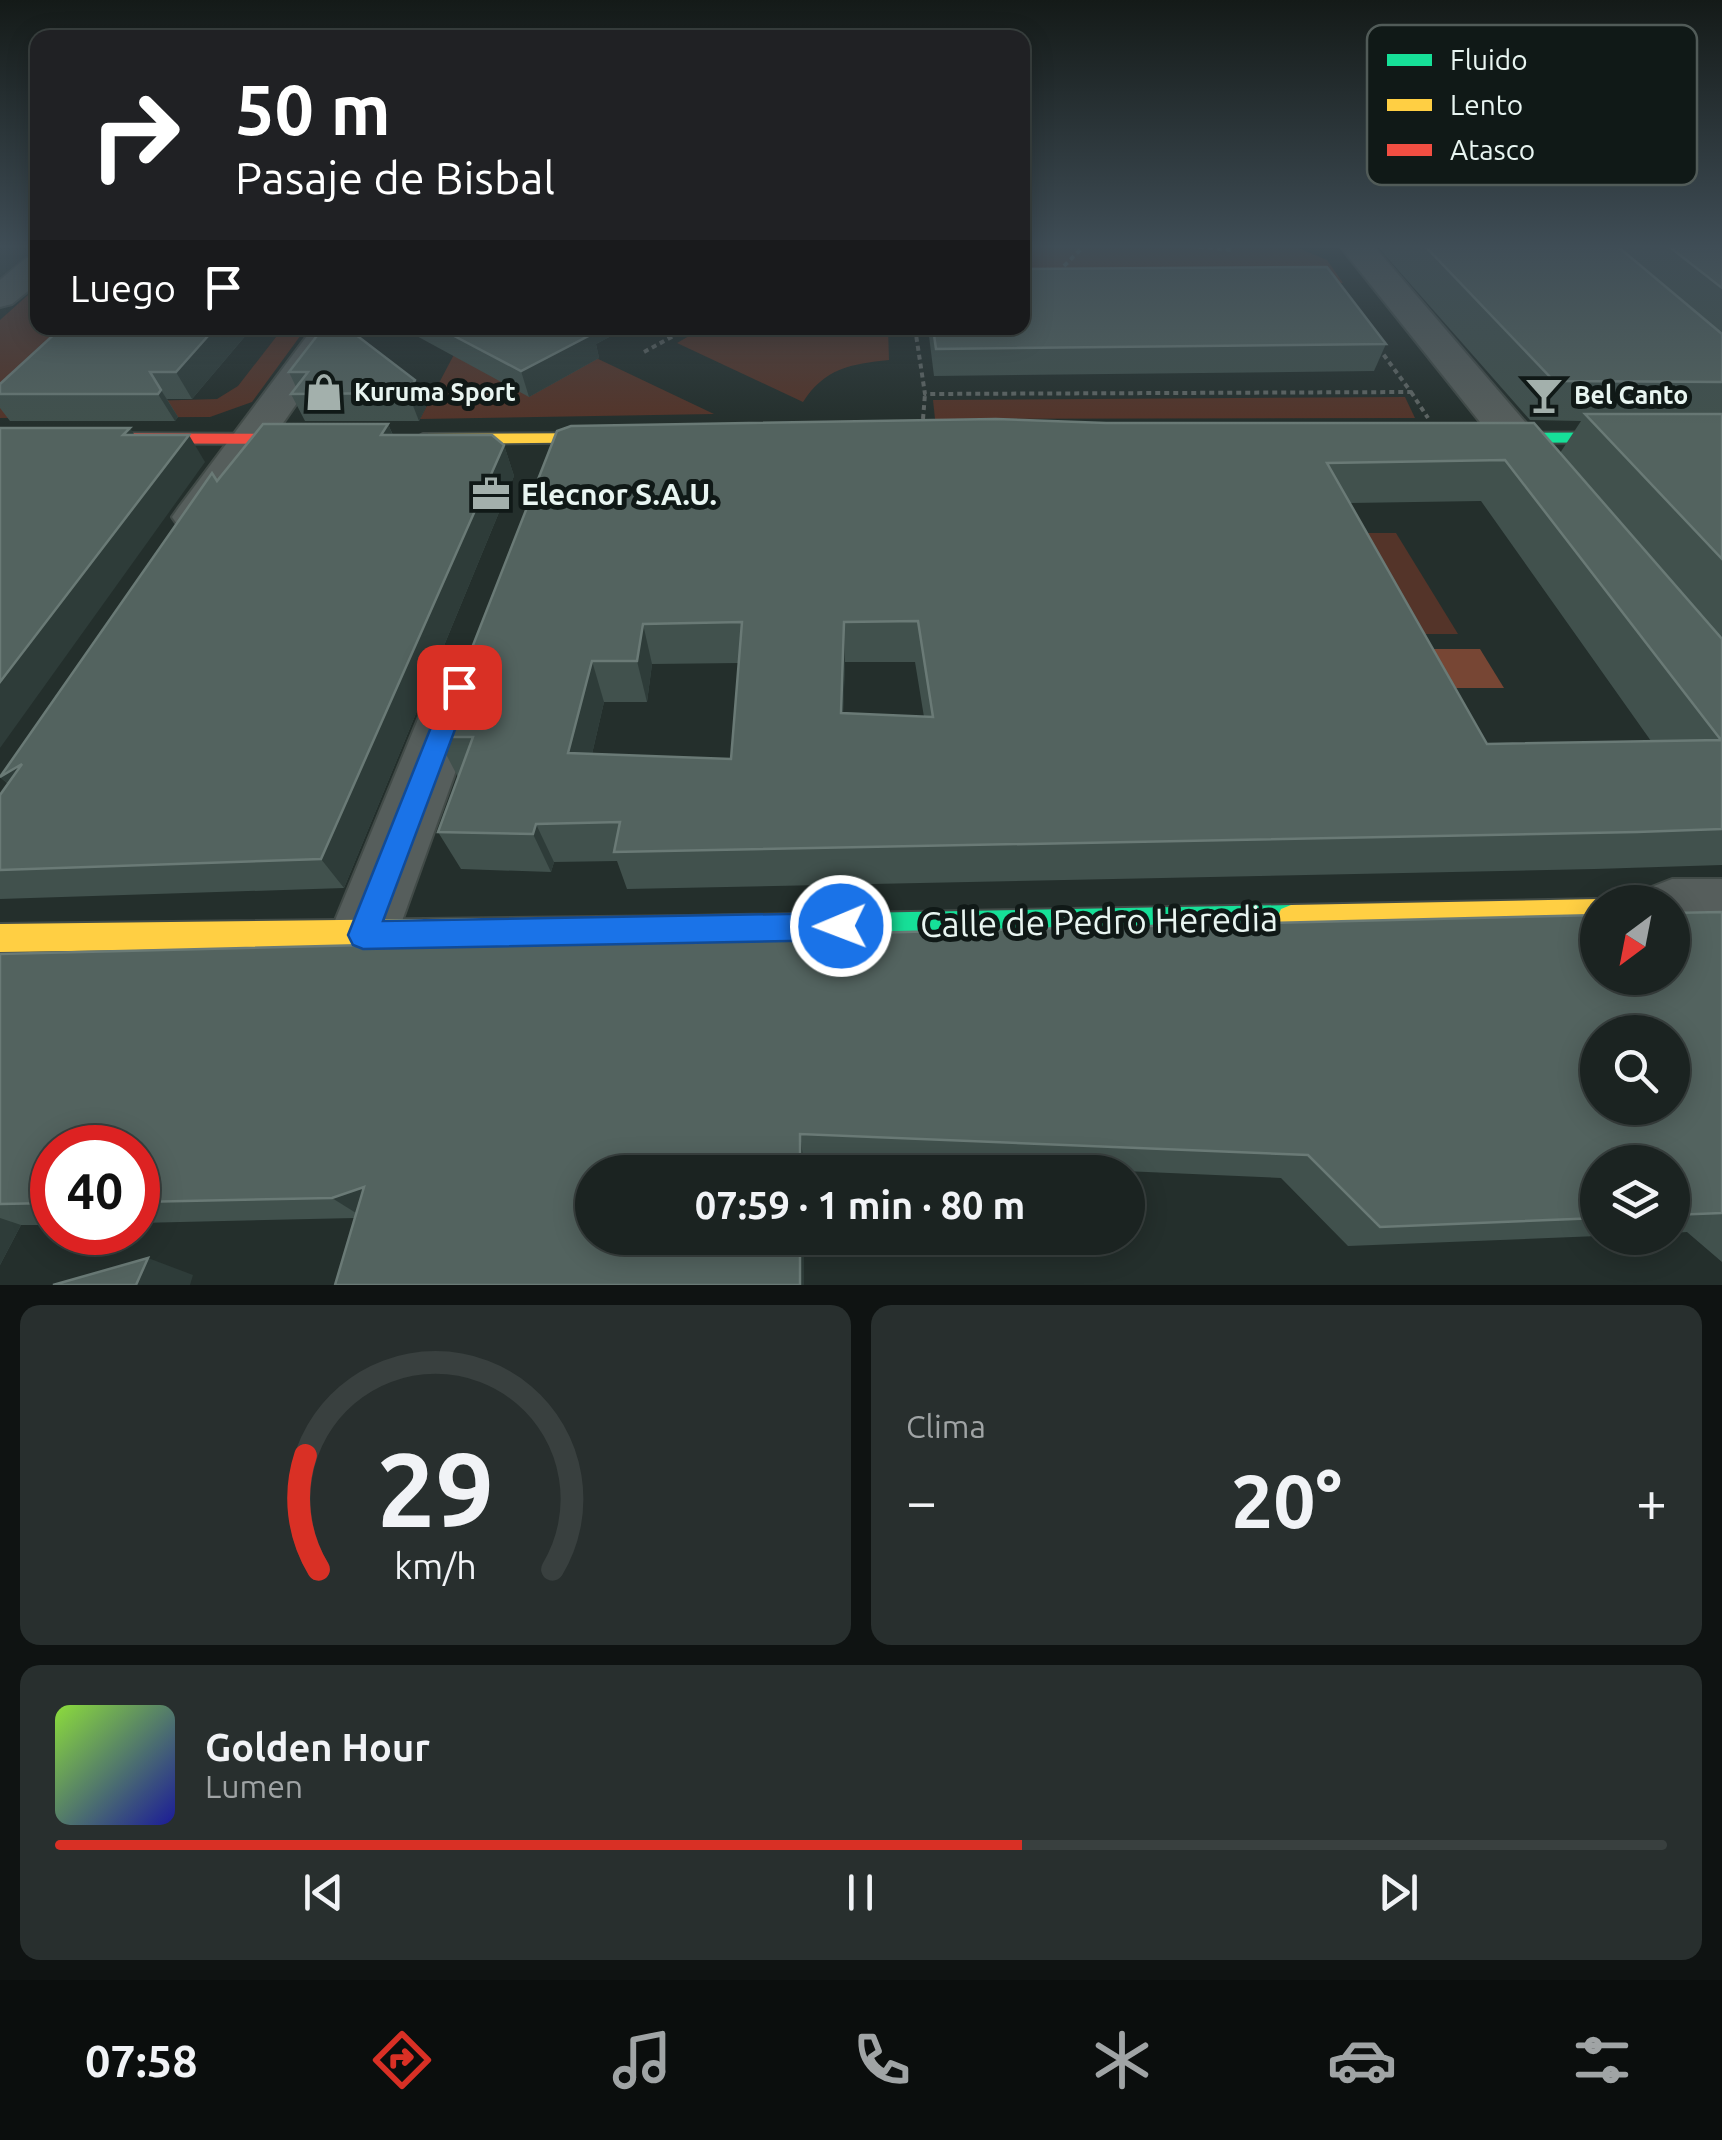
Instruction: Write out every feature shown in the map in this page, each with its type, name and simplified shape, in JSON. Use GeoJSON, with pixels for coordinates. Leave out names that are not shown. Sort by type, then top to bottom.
{"type":"FeatureCollection","features":[{"type":"Feature","properties":{"kind":"street"},"geometry":{"type":"LineString","coordinates":[[1398,305],[1576,510]]}},
{"type":"Feature","properties":{"kind":"street"},"geometry":{"type":"LineString","coordinates":[[174,549],[325,335]]}},
{"type":"Feature","properties":{"kind":"street"},"geometry":{"type":"LineString","coordinates":[[1455,438],[1722,437]]}},
{"type":"Feature","properties":{"kind":"street"},"geometry":{"type":"LineString","coordinates":[[0,438],[355,439]]}},
{"type":"Feature","properties":{"kind":"street"},"geometry":{"type":"LineString","coordinates":[[534,494],[555,438]]}},
{"type":"Feature","properties":{"kind":"street"},"geometry":{"type":"LineString","coordinates":[[395,439],[655,438]]}},
{"type":"Feature","properties":{"kind":"street"},"geometry":{"type":"LineString","coordinates":[[363,935],[484,622]]}},
{"type":"Feature","properties":{"kind":"street"},"geometry":{"type":"LineString","coordinates":[[1690,910],[1722,909]]}},
{"type":"Feature","properties":{"kind":"street","name":"Calle de Pedro Heredia"},"geometry":{"type":"LineString","coordinates":[[0,938],[1580,912]]}},
{"type":"Feature","properties":{"kind":"path"},"geometry":{"type":"LineString","coordinates":[[644,352],[675,335]]}},
{"type":"Feature","properties":{"kind":"path"},"geometry":{"type":"LineString","coordinates":[[917,335],[925,394],[923,419]]}},
{"type":"Feature","properties":{"kind":"path"},"geometry":{"type":"LineString","coordinates":[[1377,346],[1428,418]]}},
{"type":"Feature","properties":{"kind":"path"},"geometry":{"type":"LineString","coordinates":[[925,394],[1412,392]]}},
{"type":"Feature","properties":{"kind":"shaded area"},"geometry":{"type":"Polygon","coordinates":[[[17,305],[30,305],[30,335],[74,335],[3,405],[217,399],[238,386],[278,335],[301,335],[252,402],[210,417],[0,418],[0,320],[17,305]]]}},
{"type":"Feature","properties":{"kind":"shaded area"},"geometry":{"type":"Polygon","coordinates":[[[464,335],[548,335],[714,414],[420,419],[464,335]]]}},
{"type":"Feature","properties":{"kind":"shaded area"},"geometry":{"type":"Polygon","coordinates":[[[691,335],[888,335],[889,360],[840,370],[820,382],[803,402],[677,343],[691,335]]]}},
{"type":"Feature","properties":{"kind":"shaded area"},"geometry":{"type":"Polygon","coordinates":[[[1405,397],[1415,418],[935,419],[933,400],[1405,397]]]}},
{"type":"Feature","properties":{"kind":"shaded area"},"geometry":{"type":"Polygon","coordinates":[[[1327,533],[1396,533],[1458,634],[1380,634],[1327,533]]]}},
{"type":"Feature","properties":{"kind":"shaded area"},"geometry":{"type":"Polygon","coordinates":[[[1401,649],[1480,649],[1504,688],[1422,688],[1401,649]]]}},
{"type":"Feature","properties":{"kind":"building"},"geometry":{"type":"Polygon","coordinates":[[[1030,305],[1356,305],[1386,344],[936,349],[934,335],[1030,335],[1030,305]]]}},
{"type":"Feature","properties":{"kind":"building"},"geometry":{"type":"Polygon","coordinates":[[[1481,305],[1687,305],[1722,334],[1722,382],[1554,381],[1481,305]]]}},
{"type":"Feature","properties":{"kind":"building"},"geometry":{"type":"Polygon","coordinates":[[[53,335],[209,335],[176,372],[150,372],[161,390],[158,394],[0,394],[0,384],[53,335]]]}},
{"type":"Feature","properties":{"kind":"building"},"geometry":{"type":"Polygon","coordinates":[[[318,335],[356,335],[415,380],[408,393],[291,394],[308,372],[289,372],[318,335]]]}},
{"type":"Feature","properties":{"kind":"building"},"geometry":{"type":"Polygon","coordinates":[[[452,335],[590,335],[521,371],[452,335]]]}},
{"type":"Feature","properties":{"kind":"building"},"geometry":{"type":"Polygon","coordinates":[[[1585,414],[1722,414],[1722,559],[1585,414]]]}},
{"type":"Feature","properties":{"kind":"building"},"geometry":{"type":"Polygon","coordinates":[[[996,419],[1106,423],[1534,423],[1722,639],[1722,829],[614,852],[620,822],[536,824],[533,834],[438,832],[473,737],[437,737],[557,431],[571,426],[996,419]],[[1505,460],[1327,463],[1487,744],[1721,740],[1505,460]],[[918,621],[844,622],[841,713],[933,717],[918,621]],[[742,622],[643,624],[637,661],[592,661],[568,753],[731,759],[742,622]]]}},
{"type":"Feature","properties":{"kind":"building"},"geometry":{"type":"Polygon","coordinates":[[[263,424],[388,424],[381,435],[492,435],[504,445],[321,859],[0,870],[0,795],[22,764],[0,777],[212,473],[217,481],[263,424]]]}},
{"type":"Feature","properties":{"kind":"building"},"geometry":{"type":"Polygon","coordinates":[[[0,428],[130,428],[123,435],[189,435],[0,682],[0,428]]]}},
{"type":"Feature","properties":{"kind":"building"},"geometry":{"type":"Polygon","coordinates":[[[1722,912],[1722,1213],[1690,1214],[1690,1145],[1580,1145],[1580,1219],[1380,1227],[1308,1155],[800,1134],[800,1155],[575,1155],[575,1255],[800,1255],[800,1285],[335,1285],[364,1187],[332,1198],[160,1202],[160,1125],[30,1125],[30,1203],[0,1204],[0,954],[1580,915],[1580,995],[1690,995],[1690,913],[1722,912]]]}},
{"type":"Feature","properties":{"kind":"building"},"geometry":{"type":"Polygon","coordinates":[[[148,1258],[136,1285],[53,1285],[148,1258]]]}},
{"type":"Feature","properties":{"kind":"traffic: fast"},"geometry":{"type":"LineString","coordinates":[[1473,438],[1722,437]]}},
{"type":"Feature","properties":{"kind":"traffic: fast"},"geometry":{"type":"LineString","coordinates":[[688,929],[1291,918]]}},
{"type":"Feature","properties":{"kind":"traffic: slow"},"geometry":{"type":"LineString","coordinates":[[423,439],[627,438]]}},
{"type":"Feature","properties":{"kind":"traffic: slow"},"geometry":{"type":"LineString","coordinates":[[1291,918],[1580,912]]}},
{"type":"Feature","properties":{"kind":"traffic: slow"},"geometry":{"type":"LineString","coordinates":[[0,938],[688,929]]}},
{"type":"Feature","properties":{"kind":"traffic: jam"},"geometry":{"type":"LineString","coordinates":[[0,438],[327,439]]}},
{"type":"Feature","properties":{"kind":"place","name":"Kuruma Sport"},"geometry":{"type":"Point","coordinates":[324,392]}},
{"type":"Feature","properties":{"kind":"place","name":"Bel Canto"},"geometry":{"type":"Point","coordinates":[1544,395]}},
{"type":"Feature","properties":{"kind":"place","name":"Elecnor S.A.U."},"geometry":{"type":"Point","coordinates":[491,494]}},
{"type":"Feature","properties":{"kind":"route"},"geometry":{"type":"LineString","coordinates":[[459,687],[363,935],[841,926]]}}]}
